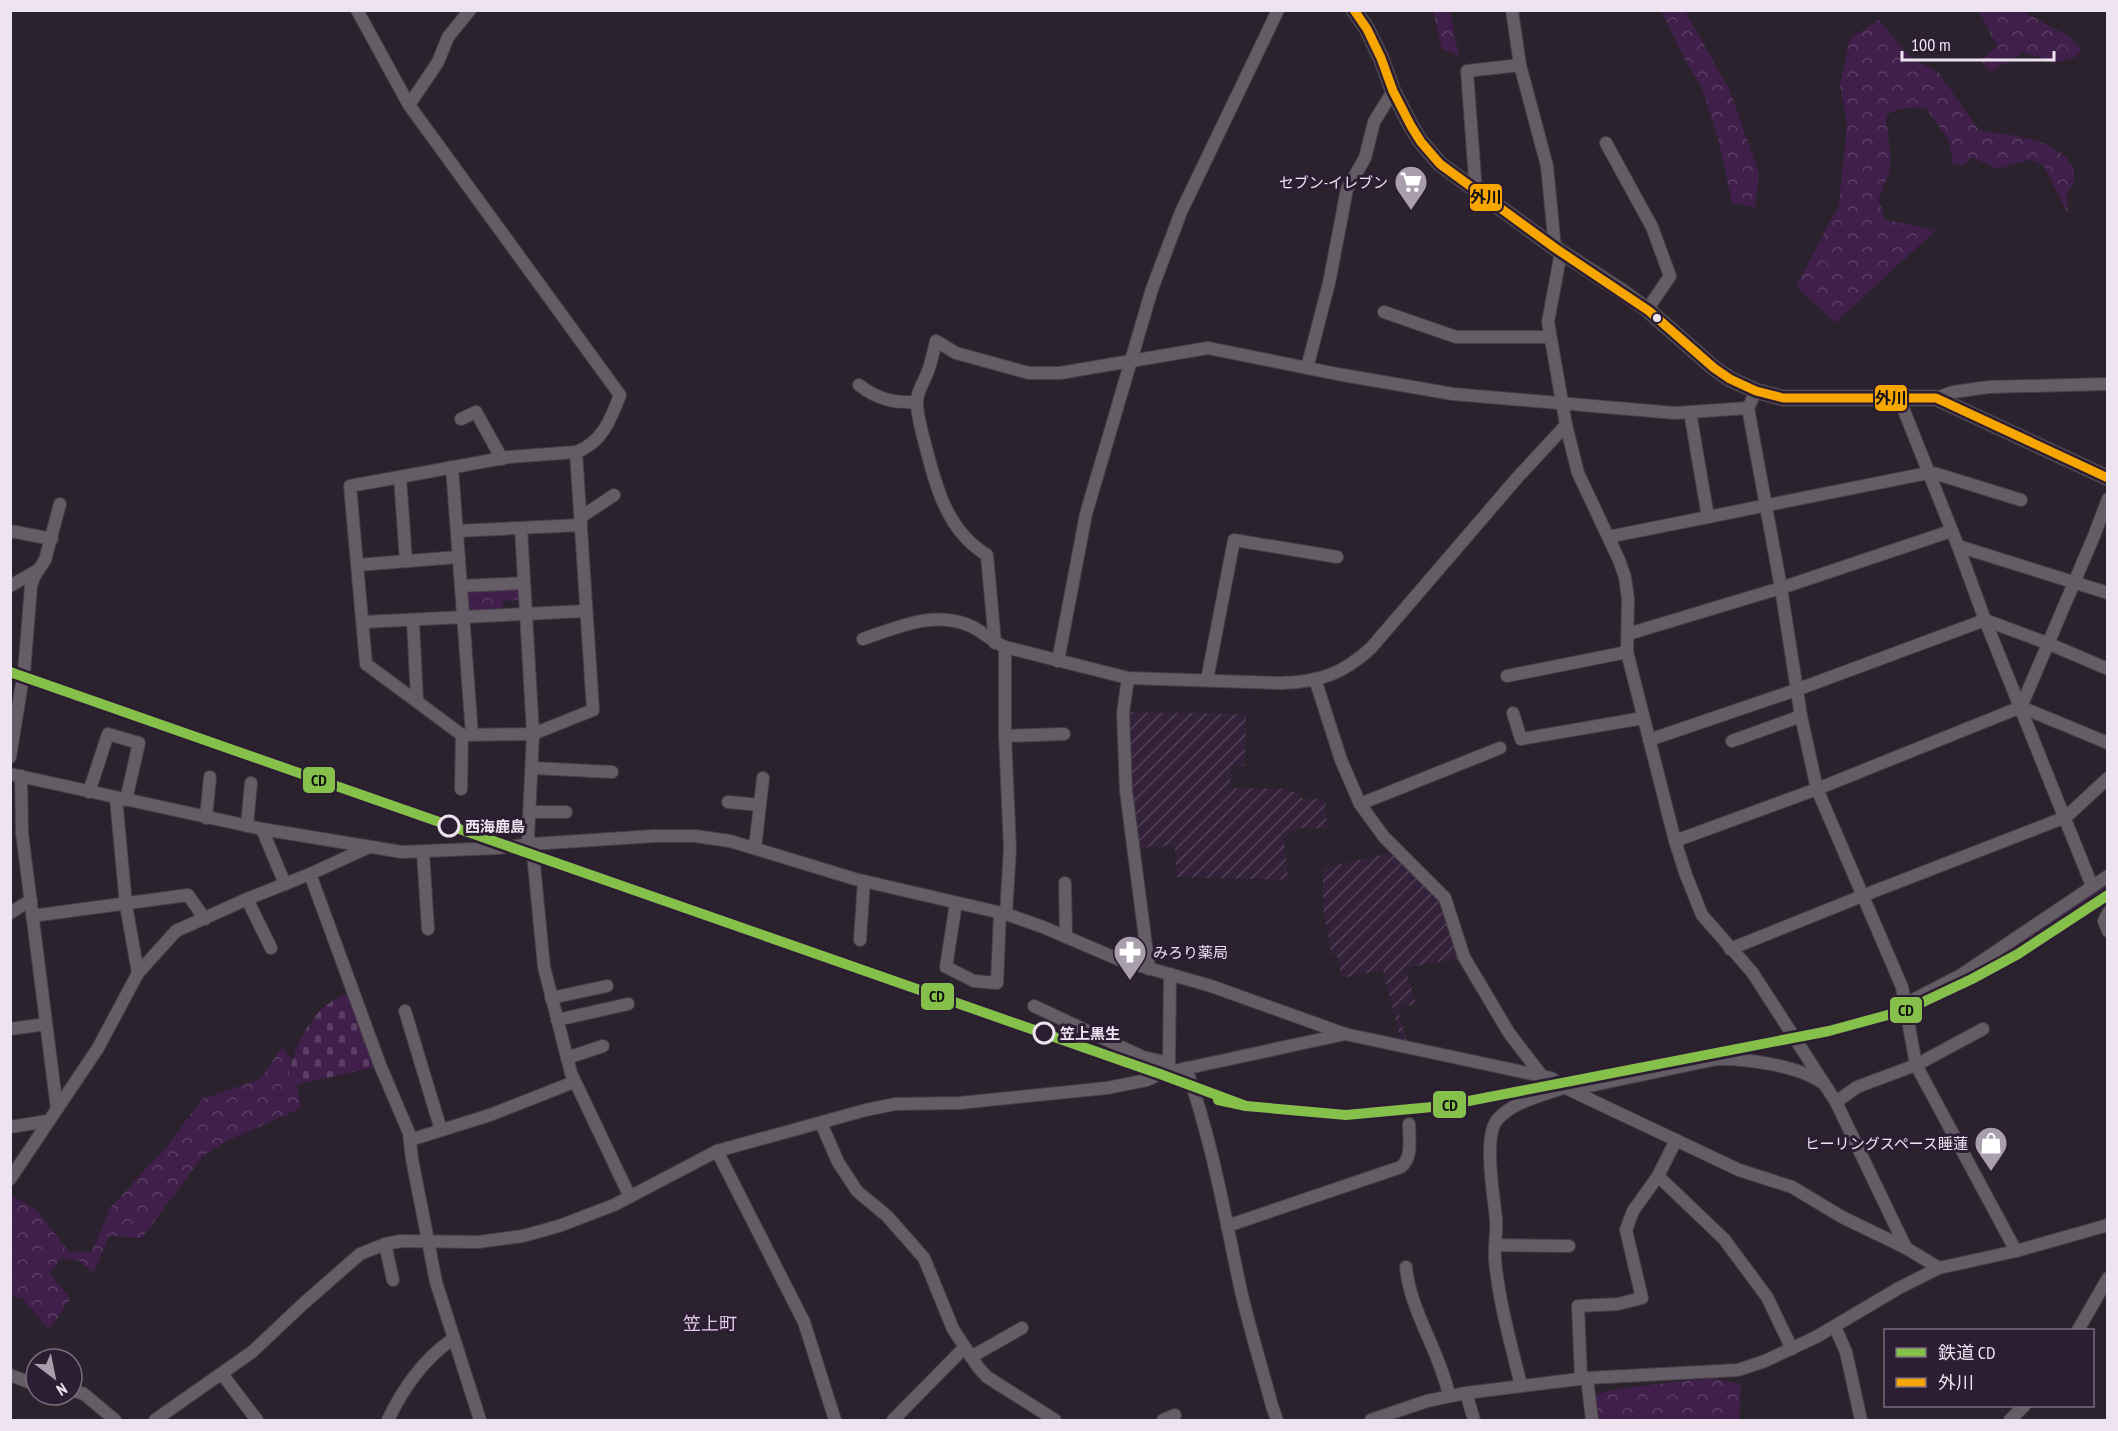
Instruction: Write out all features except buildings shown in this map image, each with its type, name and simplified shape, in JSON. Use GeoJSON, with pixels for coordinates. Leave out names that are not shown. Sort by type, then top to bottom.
{"type":"FeatureCollection","features":[{"type":"Feature","properties":{"kind":"main road"},"geometry":{"type":"LineString","coordinates":[[1354,10],[1367,29],[1393,91],[1411,126],[1440,164],[1558,250],[1623,292],[1714,368],[1745,387],[1783,398],[1936,398],[2108,478]]}},
{"type":"Feature","properties":{"kind":"street"},"geometry":{"type":"LineString","coordinates":[[357,10],[409,105],[620,395],[604,431],[596,441],[576,452],[545,453],[502,459],[350,486],[366,664],[467,735],[533,734],[593,710],[576,452]]}},
{"type":"Feature","properties":{"kind":"street"},"geometry":{"type":"LineString","coordinates":[[409,105],[438,62],[448,38],[470,10]]}},
{"type":"Feature","properties":{"kind":"street"},"geometry":{"type":"LineString","coordinates":[[1058,661],[1086,514],[1152,289],[1181,212],[1278,10]]}},
{"type":"Feature","properties":{"kind":"street"},"geometry":{"type":"LineString","coordinates":[[1512,10],[1520,65],[1547,166],[1558,250],[1548,322],[1566,425],[1578,473],[1619,560],[1624,577],[1628,599],[1627,652],[1675,841],[1702,915],[1752,972],[1836,1102],[1906,1248]]}},
{"type":"Feature","properties":{"kind":"street"},"geometry":{"type":"LineString","coordinates":[[1476,192],[1467,71],[1520,65]]}},
{"type":"Feature","properties":{"kind":"street"},"geometry":{"type":"LineString","coordinates":[[1307,368],[1329,283],[1347,189],[1365,158],[1374,122],[1393,91]]}},
{"type":"Feature","properties":{"kind":"street"},"geometry":{"type":"LineString","coordinates":[[1606,143],[1652,227],[1670,276],[1647,310]]}},
{"type":"Feature","properties":{"kind":"street"},"geometry":{"type":"LineString","coordinates":[[1384,312],[1456,337],[1550,337]]}},
{"type":"Feature","properties":{"kind":"street"},"geometry":{"type":"LineString","coordinates":[[956,903],[946,968],[974,981],[997,983],[1010,848],[1000,645],[987,555],[963,536],[950,517],[937,490],[916,402],[930,367],[936,341],[956,353],[1029,373],[1060,373],[1208,348],[1453,394],[1675,413],[1748,408]]}},
{"type":"Feature","properties":{"kind":"street"},"geometry":{"type":"LineString","coordinates":[[1936,398],[1953,392],[1989,387],[2108,384]]}},
{"type":"Feature","properties":{"kind":"street"},"geometry":{"type":"LineString","coordinates":[[859,385],[883,400],[916,402]]}},
{"type":"Feature","properties":{"kind":"street"},"geometry":{"type":"LineString","coordinates":[[1756,391],[1748,408],[1781,588],[1796,690],[1817,789],[1902,987],[1916,1065],[2016,1251]]}},
{"type":"Feature","properties":{"kind":"street"},"geometry":{"type":"LineString","coordinates":[[1899,398],[1958,546],[1984,620],[2066,817],[2092,886]]}},
{"type":"Feature","properties":{"kind":"street"},"geometry":{"type":"LineString","coordinates":[[461,419],[476,412],[502,459]]}},
{"type":"Feature","properties":{"kind":"street"},"geometry":{"type":"LineString","coordinates":[[1690,412],[1708,517]]}},
{"type":"Feature","properties":{"kind":"street"},"geometry":{"type":"LineString","coordinates":[[863,639],[911,621],[948,619],[973,627],[1000,645],[1128,678],[1281,682],[1330,676],[1344,669],[1371,648],[1517,478],[1566,425]]}},
{"type":"Feature","properties":{"kind":"street"},"geometry":{"type":"LineString","coordinates":[[452,467],[463,618],[467,735],[461,789]]}},
{"type":"Feature","properties":{"kind":"street"},"geometry":{"type":"LineString","coordinates":[[1608,537],[1928,473],[2021,500]]}},
{"type":"Feature","properties":{"kind":"street"},"geometry":{"type":"LineString","coordinates":[[400,477],[406,561]]}},
{"type":"Feature","properties":{"kind":"street"},"geometry":{"type":"LineString","coordinates":[[457,531],[521,528],[581,521],[614,495]]}},
{"type":"Feature","properties":{"kind":"street"},"geometry":{"type":"LineString","coordinates":[[2020,707],[2108,500]]}},
{"type":"Feature","properties":{"kind":"street"},"geometry":{"type":"LineString","coordinates":[[10,757],[23,678],[31,586],[45,560],[60,504]]}},
{"type":"Feature","properties":{"kind":"street"},"geometry":{"type":"LineString","coordinates":[[521,528],[533,734],[528,838],[532,844],[544,967],[574,1082],[630,1197]]}},
{"type":"Feature","properties":{"kind":"street"},"geometry":{"type":"LineString","coordinates":[[10,531],[52,539]]}},
{"type":"Feature","properties":{"kind":"street"},"geometry":{"type":"LineString","coordinates":[[1628,634],[1781,588],[1951,531]]}},
{"type":"Feature","properties":{"kind":"street"},"geometry":{"type":"LineString","coordinates":[[1207,680],[1234,540],[1337,557]]}},
{"type":"Feature","properties":{"kind":"street"},"geometry":{"type":"LineString","coordinates":[[1958,546],[2108,593]]}},
{"type":"Feature","properties":{"kind":"street"},"geometry":{"type":"LineString","coordinates":[[357,565],[459,557]]}},
{"type":"Feature","properties":{"kind":"street"},"geometry":{"type":"LineString","coordinates":[[10,586],[39,570]]}},
{"type":"Feature","properties":{"kind":"street"},"geometry":{"type":"LineString","coordinates":[[461,586],[524,583]]}},
{"type":"Feature","properties":{"kind":"street"},"geometry":{"type":"LineString","coordinates":[[363,622],[586,611]]}},
{"type":"Feature","properties":{"kind":"street"},"geometry":{"type":"LineString","coordinates":[[1648,740],[1796,690],[1984,620],[2108,669]]}},
{"type":"Feature","properties":{"kind":"street"},"geometry":{"type":"LineString","coordinates":[[413,621],[417,700]]}},
{"type":"Feature","properties":{"kind":"street"},"geometry":{"type":"LineString","coordinates":[[1507,676],[1627,652]]}},
{"type":"Feature","properties":{"kind":"street"},"geometry":{"type":"LineString","coordinates":[[1128,678],[1123,713],[1126,791],[1149,969]]}},
{"type":"Feature","properties":{"kind":"street"},"geometry":{"type":"LineString","coordinates":[[1315,679],[1341,760],[1360,804],[1384,837],[1446,898],[1464,957],[1509,1033],[1542,1076]]}},
{"type":"Feature","properties":{"kind":"street"},"geometry":{"type":"LineString","coordinates":[[1675,841],[1817,789],[2020,707],[2108,743]]}},
{"type":"Feature","properties":{"kind":"street"},"geometry":{"type":"LineString","coordinates":[[1513,713],[1521,739],[1643,718]]}},
{"type":"Feature","properties":{"kind":"street"},"geometry":{"type":"LineString","coordinates":[[1732,741],[1801,716]]}},
{"type":"Feature","properties":{"kind":"street"},"geometry":{"type":"LineString","coordinates":[[89,792],[108,734],[139,743],[121,799],[126,905],[138,973]]}},
{"type":"Feature","properties":{"kind":"street"},"geometry":{"type":"LineString","coordinates":[[1005,736],[1064,734]]}},
{"type":"Feature","properties":{"kind":"street"},"geometry":{"type":"LineString","coordinates":[[1360,804],[1500,748]]}},
{"type":"Feature","properties":{"kind":"street"},"geometry":{"type":"LineString","coordinates":[[533,768],[612,772]]}},
{"type":"Feature","properties":{"kind":"street"},"geometry":{"type":"LineString","coordinates":[[57,1109],[16,775],[206,818],[368,848],[402,852],[498,848],[654,836],[694,836],[730,841],[864,881],[1003,914],[1120,960],[1211,986],[1345,1034],[1551,1078],[1568,1089],[1739,1170],[1792,1186],[1842,1217],[1906,1248],[1939,1268]]}},
{"type":"Feature","properties":{"kind":"street"},"geometry":{"type":"LineString","coordinates":[[206,818],[210,777]]}},
{"type":"Feature","properties":{"kind":"street"},"geometry":{"type":"LineString","coordinates":[[755,848],[763,778]]}},
{"type":"Feature","properties":{"kind":"street"},"geometry":{"type":"LineString","coordinates":[[1730,949],[2066,817],[2108,778]]}},
{"type":"Feature","properties":{"kind":"street"},"geometry":{"type":"LineString","coordinates":[[247,826],[250,783]]}},
{"type":"Feature","properties":{"kind":"street"},"geometry":{"type":"LineString","coordinates":[[728,802],[760,805]]}},
{"type":"Feature","properties":{"kind":"street"},"geometry":{"type":"LineString","coordinates":[[530,812],[566,812]]}},
{"type":"Feature","properties":{"kind":"street"},"geometry":{"type":"LineString","coordinates":[[262,829],[285,884]]}},
{"type":"Feature","properties":{"kind":"street"},"geometry":{"type":"LineString","coordinates":[[10,1179],[98,1048],[138,973],[176,932],[368,848]]}},
{"type":"Feature","properties":{"kind":"street"},"geometry":{"type":"LineString","coordinates":[[423,852],[428,929]]}},
{"type":"Feature","properties":{"kind":"street"},"geometry":{"type":"LineString","coordinates":[[310,874],[410,1140],[436,1282],[480,1420]]}},
{"type":"Feature","properties":{"kind":"street"},"geometry":{"type":"LineString","coordinates":[[1905,1004],[1961,975],[2108,876]]}},
{"type":"Feature","properties":{"kind":"street"},"geometry":{"type":"LineString","coordinates":[[860,940],[864,881]]}},
{"type":"Feature","properties":{"kind":"street"},"geometry":{"type":"LineString","coordinates":[[1065,882],[1066,937]]}},
{"type":"Feature","properties":{"kind":"street"},"geometry":{"type":"LineString","coordinates":[[33,916],[188,895],[205,919]]}},
{"type":"Feature","properties":{"kind":"street"},"geometry":{"type":"LineString","coordinates":[[247,899],[271,948]]}},
{"type":"Feature","properties":{"kind":"street"},"geometry":{"type":"LineString","coordinates":[[10,913],[30,900]]}},
{"type":"Feature","properties":{"kind":"street"},"geometry":{"type":"LineString","coordinates":[[2108,913],[2104,921],[2108,931]]}},
{"type":"Feature","properties":{"kind":"street"},"geometry":{"type":"LineString","coordinates":[[1170,974],[1170,1067]]}},
{"type":"Feature","properties":{"kind":"street"},"geometry":{"type":"LineString","coordinates":[[551,998],[607,986]]}},
{"type":"Feature","properties":{"kind":"street"},"geometry":{"type":"LineString","coordinates":[[557,1020],[628,1004]]}},
{"type":"Feature","properties":{"kind":"street"},"geometry":{"type":"LineString","coordinates":[[1034,1006],[1143,1057],[1170,1067],[1186,1068],[1345,1034]]}},
{"type":"Feature","properties":{"kind":"street"},"geometry":{"type":"LineString","coordinates":[[405,1011],[441,1130]]}},
{"type":"Feature","properties":{"kind":"street"},"geometry":{"type":"LineString","coordinates":[[10,1029],[46,1024]]}},
{"type":"Feature","properties":{"kind":"street"},"geometry":{"type":"LineString","coordinates":[[1836,1102],[1857,1087],[1916,1065],[1983,1029]]}},
{"type":"Feature","properties":{"kind":"street"},"geometry":{"type":"LineString","coordinates":[[567,1058],[603,1046]]}},
{"type":"Feature","properties":{"kind":"street"},"geometry":{"type":"LineString","coordinates":[[1521,1385],[1501,1299],[1495,1259],[1496,1220],[1490,1166],[1494,1126],[1501,1116],[1520,1104],[1568,1089],[1717,1059],[1734,1059],[1784,1068],[1813,1076],[1824,1084]]}},
{"type":"Feature","properties":{"kind":"street"},"geometry":{"type":"LineString","coordinates":[[155,1420],[252,1352],[360,1254],[385,1244],[401,1241],[478,1242],[523,1236],[559,1226],[630,1197],[717,1151],[866,1110],[895,1104],[959,1103],[1107,1088],[1147,1080],[1170,1067]]}},
{"type":"Feature","properties":{"kind":"street"},"geometry":{"type":"LineString","coordinates":[[1186,1068],[1194,1092],[1242,1293],[1272,1406],[1278,1420]]}},
{"type":"Feature","properties":{"kind":"street"},"geometry":{"type":"LineString","coordinates":[[410,1140],[490,1115],[574,1082]]}},
{"type":"Feature","properties":{"kind":"street"},"geometry":{"type":"LineString","coordinates":[[10,1127],[48,1121]]}},
{"type":"Feature","properties":{"kind":"street"},"geometry":{"type":"LineString","coordinates":[[821,1123],[838,1162],[857,1191],[887,1216],[924,1258],[953,1329],[968,1353],[987,1377],[1054,1420]]}},
{"type":"Feature","properties":{"kind":"street"},"geometry":{"type":"LineString","coordinates":[[1227,1226],[1401,1167],[1406,1163],[1409,1154],[1409,1124]]}},
{"type":"Feature","properties":{"kind":"street"},"geometry":{"type":"LineString","coordinates":[[1592,1420],[1584,1378],[1578,1306],[1618,1304],[1642,1298],[1626,1230],[1633,1211],[1658,1176],[1677,1140]]}},
{"type":"Feature","properties":{"kind":"street"},"geometry":{"type":"LineString","coordinates":[[717,1151],[804,1322],[835,1420]]}},
{"type":"Feature","properties":{"kind":"street"},"geometry":{"type":"LineString","coordinates":[[1658,1176],[1724,1239],[1767,1297],[1792,1349]]}},
{"type":"Feature","properties":{"kind":"street"},"geometry":{"type":"LineString","coordinates":[[1371,1420],[1449,1395],[1521,1385],[1584,1378],[1738,1370],[1792,1349],[1939,1268],[2016,1251],[2108,1225]]}},
{"type":"Feature","properties":{"kind":"street"},"geometry":{"type":"LineString","coordinates":[[385,1244],[393,1280]]}},
{"type":"Feature","properties":{"kind":"street"},"geometry":{"type":"LineString","coordinates":[[1495,1245],[1569,1246]]}},
{"type":"Feature","properties":{"kind":"street"},"geometry":{"type":"LineString","coordinates":[[1406,1267],[1422,1323],[1445,1377],[1449,1395]]}},
{"type":"Feature","properties":{"kind":"street"},"geometry":{"type":"LineString","coordinates":[[2079,1329],[2108,1278]]}},
{"type":"Feature","properties":{"kind":"street"},"geometry":{"type":"LineString","coordinates":[[1835,1327],[1846,1353],[1861,1420]]}},
{"type":"Feature","properties":{"kind":"street"},"geometry":{"type":"LineString","coordinates":[[893,1420],[968,1353],[1022,1328]]}},
{"type":"Feature","properties":{"kind":"street"},"geometry":{"type":"LineString","coordinates":[[388,1420],[397,1402],[419,1370],[453,1339]]}},
{"type":"Feature","properties":{"kind":"street"},"geometry":{"type":"LineString","coordinates":[[222,1374],[256,1420]]}},
{"type":"Feature","properties":{"kind":"street"},"geometry":{"type":"LineString","coordinates":[[1466,1393],[1473,1420]]}},
{"type":"Feature","properties":{"kind":"street"},"geometry":{"type":"LineString","coordinates":[[84,1394],[115,1420]]}},
{"type":"Feature","properties":{"kind":"street"},"geometry":{"type":"LineString","coordinates":[[2010,1420],[2023,1407]]}},
{"type":"Feature","properties":{"kind":"street"},"geometry":{"type":"LineString","coordinates":[[1163,1420],[1175,1414]]}},
{"type":"Feature","properties":{"kind":"shaded area"},"geometry":{"type":"Polygon","coordinates":[[[1127,712],[1246,714],[1245,766],[1231,766],[1230,788],[1291,789],[1291,792],[1298,792],[1299,798],[1325,799],[1327,828],[1298,828],[1284,838],[1288,880],[1177,877],[1175,846],[1138,848],[1130,790],[1127,712]]]}},
{"type":"Feature","properties":{"kind":"shaded area"},"geometry":{"type":"Polygon","coordinates":[[[1395,852],[1442,898],[1461,958],[1405,968],[1416,1003],[1398,1009],[1407,1042],[1401,1041],[1383,970],[1342,978],[1337,955],[1332,956],[1323,909],[1323,868],[1395,852]]]}},
{"type":"Feature","properties":{"kind":"green space"},"geometry":{"type":"Polygon","coordinates":[[[1433,11],[1450,11],[1459,56],[1442,49],[1433,11]]]}},
{"type":"Feature","properties":{"kind":"green space"},"geometry":{"type":"Polygon","coordinates":[[[1661,11],[1685,11],[1730,91],[1759,173],[1755,207],[1732,203],[1719,141],[1703,91],[1661,11]]]}},
{"type":"Feature","properties":{"kind":"green space"},"geometry":{"type":"Polygon","coordinates":[[[1979,11],[2022,11],[2070,37],[2082,49],[2076,57],[2054,63],[2024,52],[1991,72],[1980,61],[1998,46],[1979,11]]]}},
{"type":"Feature","properties":{"kind":"green space"},"geometry":{"type":"Polygon","coordinates":[[[1879,20],[1911,58],[1938,72],[1979,130],[2029,139],[2054,148],[2071,164],[2074,179],[2067,194],[2068,214],[2044,166],[2030,160],[1997,169],[1972,157],[1964,165],[1953,165],[1949,140],[1926,108],[1904,108],[1890,113],[1886,117],[1891,160],[1889,173],[1878,200],[1886,220],[1936,230],[1835,323],[1796,286],[1839,205],[1847,124],[1840,85],[1850,38],[1879,20]]]}},
{"type":"Feature","properties":{"kind":"green space"},"geometry":{"type":"Polygon","coordinates":[[[520,587],[521,600],[503,601],[503,613],[469,612],[468,593],[471,589],[520,587]]]}},
{"type":"Feature","properties":{"kind":"green space"},"geometry":{"type":"Polygon","coordinates":[[[2107,879],[2107,905],[2013,964],[1975,984],[1917,1009],[2107,879]]]}},
{"type":"Feature","properties":{"kind":"green space"},"geometry":{"type":"Polygon","coordinates":[[[350,992],[378,1066],[297,1085],[290,1073],[294,1055],[302,1037],[325,1006],[350,992]]]}},
{"type":"Feature","properties":{"kind":"green space"},"geometry":{"type":"Polygon","coordinates":[[[283,1046],[291,1059],[290,1073],[297,1085],[301,1108],[227,1141],[203,1156],[142,1238],[109,1236],[94,1273],[79,1261],[61,1258],[50,1273],[70,1299],[49,1330],[22,1298],[11,1296],[10,1195],[37,1210],[68,1251],[92,1252],[110,1208],[169,1144],[202,1099],[260,1079],[283,1046]]]}},
{"type":"Feature","properties":{"kind":"green space"},"geometry":{"type":"Polygon","coordinates":[[[1709,1378],[1741,1384],[1739,1420],[1599,1420],[1595,1395],[1617,1389],[1709,1378]]]}},
{"type":"Feature","properties":{"kind":"rail line","name":"CD"},"geometry":{"type":"LineString","coordinates":[[10,672],[1246,1106]]}},
{"type":"Feature","properties":{"kind":"rail line","name":"CD"},"geometry":{"type":"LineString","coordinates":[[1218,1100],[1246,1106],[1346,1115],[1443,1106],[1829,1031],[1906,1010],[1972,979],[2018,954],[2108,895]]}},
{"type":"Feature","properties":{"kind":"transit line","name":"外川"},"geometry":{"type":"LineString","coordinates":[[1354,10],[1367,29],[1393,91],[1411,126],[1440,164],[1555,248],[1649,311],[1714,368],[1730,379],[1756,391],[1783,398],[1936,398],[2108,478]]}},
{"type":"Feature","properties":{"kind":"place","name":"セブン-イレブン"},"geometry":{"type":"Point","coordinates":[1411,211]}},
{"type":"Feature","properties":{"kind":"place","name":"西海鹿島"},"geometry":{"type":"Point","coordinates":[449,826]}},
{"type":"Feature","properties":{"kind":"place","name":"みろり薬局"},"geometry":{"type":"Point","coordinates":[1130,981]}},
{"type":"Feature","properties":{"kind":"place","name":"笠上黒生"},"geometry":{"type":"Point","coordinates":[1044,1033]}},
{"type":"Feature","properties":{"kind":"place","name":"ヒーリングスペース睡蓮"},"geometry":{"type":"Point","coordinates":[1991,1172]}},
{"type":"Feature","properties":{"kind":"district","name":"笠上町"},"geometry":{"type":"Point","coordinates":[710,1323]}}]}
